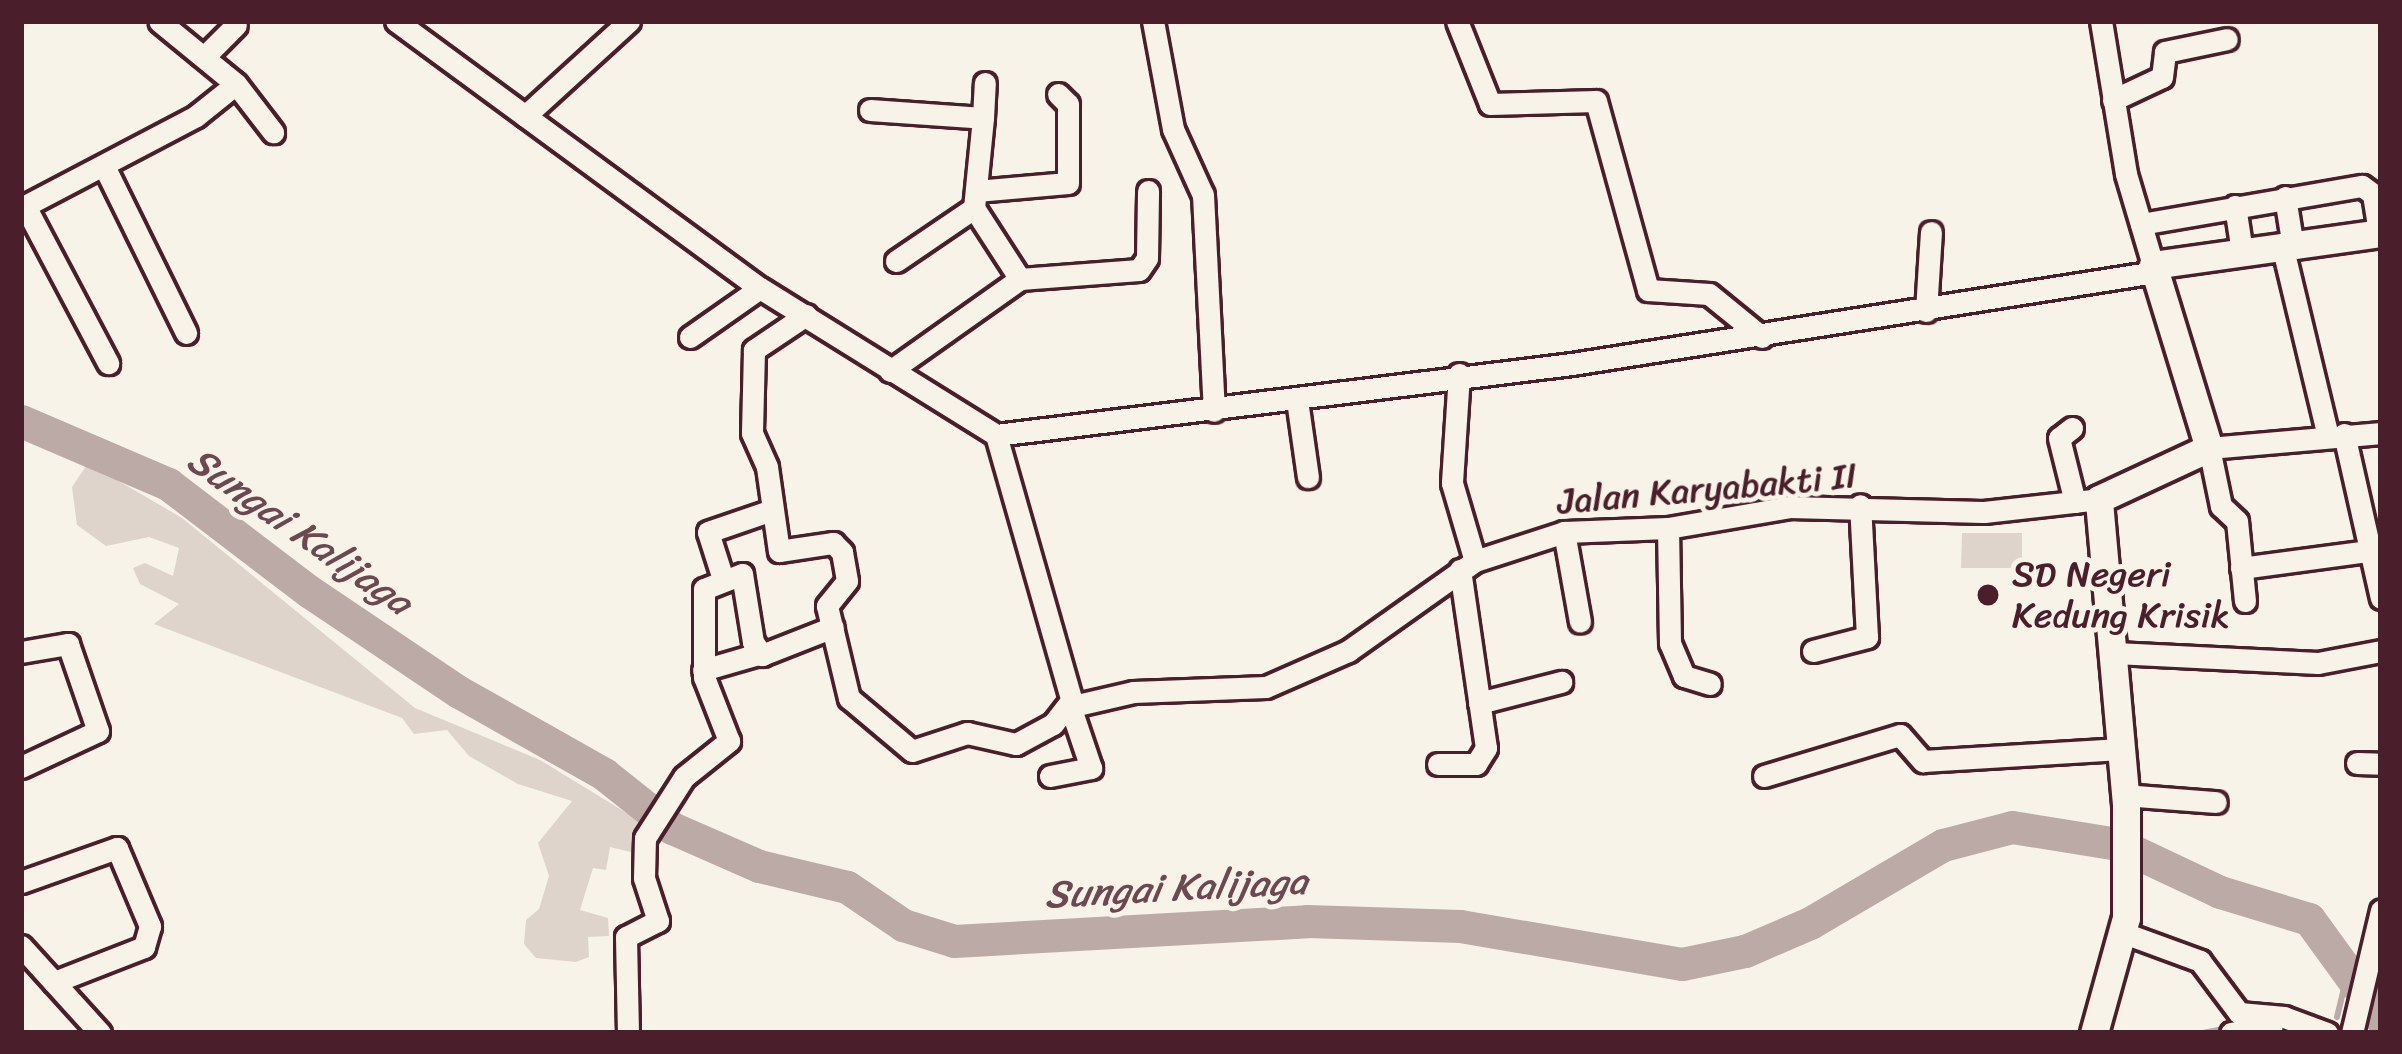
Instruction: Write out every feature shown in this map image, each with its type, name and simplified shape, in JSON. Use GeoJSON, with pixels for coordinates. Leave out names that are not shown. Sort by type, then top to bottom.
{"type":"FeatureCollection","features":[{"type":"Feature","properties":{"kind":"street"},"geometry":{"type":"LineString","coordinates":[[159,21],[236,84],[273,132]]}},
{"type":"Feature","properties":{"kind":"street"},"geometry":{"type":"LineString","coordinates":[[397,21],[760,288],[996,435],[1214,412],[1460,374],[1762,337],[2242,252],[2380,233],[2370,188],[2284,196],[2140,224]]}},
{"type":"Feature","properties":{"kind":"street"},"geometry":{"type":"LineString","coordinates":[[525,116],[629,21]]}},
{"type":"Feature","properties":{"kind":"street"},"geometry":{"type":"LineString","coordinates":[[1153,21],[1173,129],[1203,195],[1214,412]]}},
{"type":"Feature","properties":{"kind":"street"},"geometry":{"type":"LineString","coordinates":[[1457,21],[1490,104],[1596,101],[1648,290],[1709,294],[1762,337]]}},
{"type":"Feature","properties":{"kind":"street"},"geometry":{"type":"LineString","coordinates":[[2101,21],[2140,224],[2209,448],[2221,506],[2236,521],[2245,601]]}},
{"type":"Feature","properties":{"kind":"street"},"geometry":{"type":"LineString","coordinates":[[204,57],[236,25]]}},
{"type":"Feature","properties":{"kind":"street"},"geometry":{"type":"LineString","coordinates":[[2113,100],[2162,77],[2165,52],[2227,39]]}},
{"type":"Feature","properties":{"kind":"street"},"geometry":{"type":"LineString","coordinates":[[985,83],[975,200],[1020,279]]}},
{"type":"Feature","properties":{"kind":"street"},"geometry":{"type":"LineString","coordinates":[[108,363],[23,207],[104,166],[236,84]]}},
{"type":"Feature","properties":{"kind":"street"},"geometry":{"type":"LineString","coordinates":[[896,261],[975,200],[1059,188],[1071,179],[1068,104],[1058,94]]}},
{"type":"Feature","properties":{"kind":"street"},"geometry":{"type":"LineString","coordinates":[[870,110],[982,118]]}},
{"type":"Feature","properties":{"kind":"street"},"geometry":{"type":"LineString","coordinates":[[104,166],[186,333]]}},
{"type":"Feature","properties":{"kind":"street"},"geometry":{"type":"LineString","coordinates":[[890,370],[1020,279],[1139,270],[1149,247],[1148,190]]}},
{"type":"Feature","properties":{"kind":"street"},"geometry":{"type":"LineString","coordinates":[[2284,196],[2288,248],[2381,598]]}},
{"type":"Feature","properties":{"kind":"street"},"geometry":{"type":"LineString","coordinates":[[2235,206],[2242,252]]}},
{"type":"Feature","properties":{"kind":"street"},"geometry":{"type":"LineString","coordinates":[[1926,311],[1931,232]]}},
{"type":"Feature","properties":{"kind":"street"},"geometry":{"type":"LineString","coordinates":[[689,337],[760,288]]}},
{"type":"Feature","properties":{"kind":"street"},"geometry":{"type":"LineString","coordinates":[[806,315],[754,350],[752,433],[766,467],[769,511],[781,554],[840,548],[847,581],[827,602],[849,698],[905,750],[968,733],[1016,743],[1054,724],[1069,705]]}},
{"type":"Feature","properties":{"kind":"street"},"geometry":{"type":"LineString","coordinates":[[1438,764],[1482,760],[1468,565],[1452,483],[1460,374]]}},
{"type":"Feature","properties":{"kind":"street"},"geometry":{"type":"LineString","coordinates":[[1297,400],[1308,477]]}},
{"type":"Feature","properties":{"kind":"street"},"geometry":{"type":"LineString","coordinates":[[2072,428],[2060,438],[2087,501],[2115,653],[2125,800],[2125,925],[2094,1033]]}},
{"type":"Feature","properties":{"kind":"street"},"geometry":{"type":"LineString","coordinates":[[2087,501],[2209,448],[2381,433]]}},
{"type":"Feature","properties":{"kind":"street"},"geometry":{"type":"LineString","coordinates":[[996,435],[1069,705],[1091,768],[1051,776]]}},
{"type":"Feature","properties":{"kind":"street","name":"Jalan Karyabakti II"},"geometry":{"type":"LineString","coordinates":[[1069,705],[1132,692],[1212,695],[1266,687],[1367,639],[1468,565],[1564,532],[1668,528],[1789,507],[1860,505],[1984,512],[2087,501]]}},
{"type":"Feature","properties":{"kind":"street"},"geometry":{"type":"LineString","coordinates":[[1814,651],[1867,637],[1860,505]]}},
{"type":"Feature","properties":{"kind":"street"},"geometry":{"type":"LineString","coordinates":[[723,579],[708,532],[769,511]]}},
{"type":"Feature","properties":{"kind":"street"},"geometry":{"type":"LineString","coordinates":[[1668,528],[1670,643],[1684,676],[1710,684]]}},
{"type":"Feature","properties":{"kind":"street"},"geometry":{"type":"LineString","coordinates":[[1564,532],[1580,622]]}},
{"type":"Feature","properties":{"kind":"street"},"geometry":{"type":"LineString","coordinates":[[2242,568],[2369,551]]}},
{"type":"Feature","properties":{"kind":"street"},"geometry":{"type":"LineString","coordinates":[[628,1033],[626,937],[658,921],[644,878],[649,834],[680,787],[729,741],[703,670],[702,593],[723,579],[744,578],[758,654]]}},
{"type":"Feature","properties":{"kind":"street"},"geometry":{"type":"LineString","coordinates":[[703,670],[828,635],[833,627]]}},
{"type":"Feature","properties":{"kind":"street"},"geometry":{"type":"LineString","coordinates":[[21,652],[68,644],[98,731],[21,767]]}},
{"type":"Feature","properties":{"kind":"street"},"geometry":{"type":"LineString","coordinates":[[2115,653],[2318,663],[2381,651]]}},
{"type":"Feature","properties":{"kind":"street"},"geometry":{"type":"LineString","coordinates":[[1478,703],[1561,682]]}},
{"type":"Feature","properties":{"kind":"street"},"geometry":{"type":"LineString","coordinates":[[1764,776],[1900,735],[1924,761],[2121,749]]}},
{"type":"Feature","properties":{"kind":"street"},"geometry":{"type":"LineString","coordinates":[[2357,763],[2381,764]]}},
{"type":"Feature","properties":{"kind":"street"},"geometry":{"type":"LineString","coordinates":[[2125,800],[2216,802]]}},
{"type":"Feature","properties":{"kind":"street"},"geometry":{"type":"LineString","coordinates":[[21,881],[117,848],[149,926],[144,947],[54,982]]}},
{"type":"Feature","properties":{"kind":"street"},"geometry":{"type":"LineString","coordinates":[[2355,1025],[2381,910]]}},
{"type":"Feature","properties":{"kind":"street"},"geometry":{"type":"LineString","coordinates":[[2125,925],[2207,967],[2240,1013],[2284,1016],[2327,1033]]}},
{"type":"Feature","properties":{"kind":"street"},"geometry":{"type":"LineString","coordinates":[[21,946],[100,1033]]}},
{"type":"Feature","properties":{"kind":"street"},"geometry":{"type":"LineString","coordinates":[[2231,1033],[2296,1033]]}},
{"type":"Feature","properties":{"kind":"shaded area"},"geometry":{"type":"Polygon","coordinates":[[[88,463],[182,518],[415,708],[540,760],[648,826],[647,856],[610,847],[606,870],[593,868],[580,910],[608,918],[609,936],[588,937],[589,957],[576,962],[536,958],[524,944],[526,920],[539,909],[549,876],[538,843],[572,801],[518,784],[469,756],[447,730],[414,734],[402,718],[154,624],[179,604],[140,584],[133,568],[145,563],[173,576],[179,548],[149,537],[106,546],[77,525],[72,487],[88,463]]]}},
{"type":"Feature","properties":{"kind":"shaded area"},"geometry":{"type":"Polygon","coordinates":[[[1962,533],[2022,533],[2022,568],[1961,568],[1962,533]]]}},
{"type":"Feature","properties":{"kind":"waterway","name":"Sungai Kalijaga"},"geometry":{"type":"LineString","coordinates":[[21,421],[168,484],[310,592],[459,692],[604,774],[672,828],[759,866],[847,887],[903,925],[954,941],[1307,921],[1460,926],[1682,964],[1745,951],[1810,923],[1943,845],[2012,827],[2118,844],[2220,892],[2309,919],[2381,1018]]}},
{"type":"Feature","properties":{"kind":"waterway"},"geometry":{"type":"LineString","coordinates":[[2337,1017],[2347,976]]}},
{"type":"Feature","properties":{"kind":"waterway"},"geometry":{"type":"LineString","coordinates":[[2203,1033],[2229,1028]]}},
{"type":"Feature","properties":{"kind":"place","name":"SD Negeri Kedung Krisik"},"geometry":{"type":"Point","coordinates":[1988,595]}}]}
